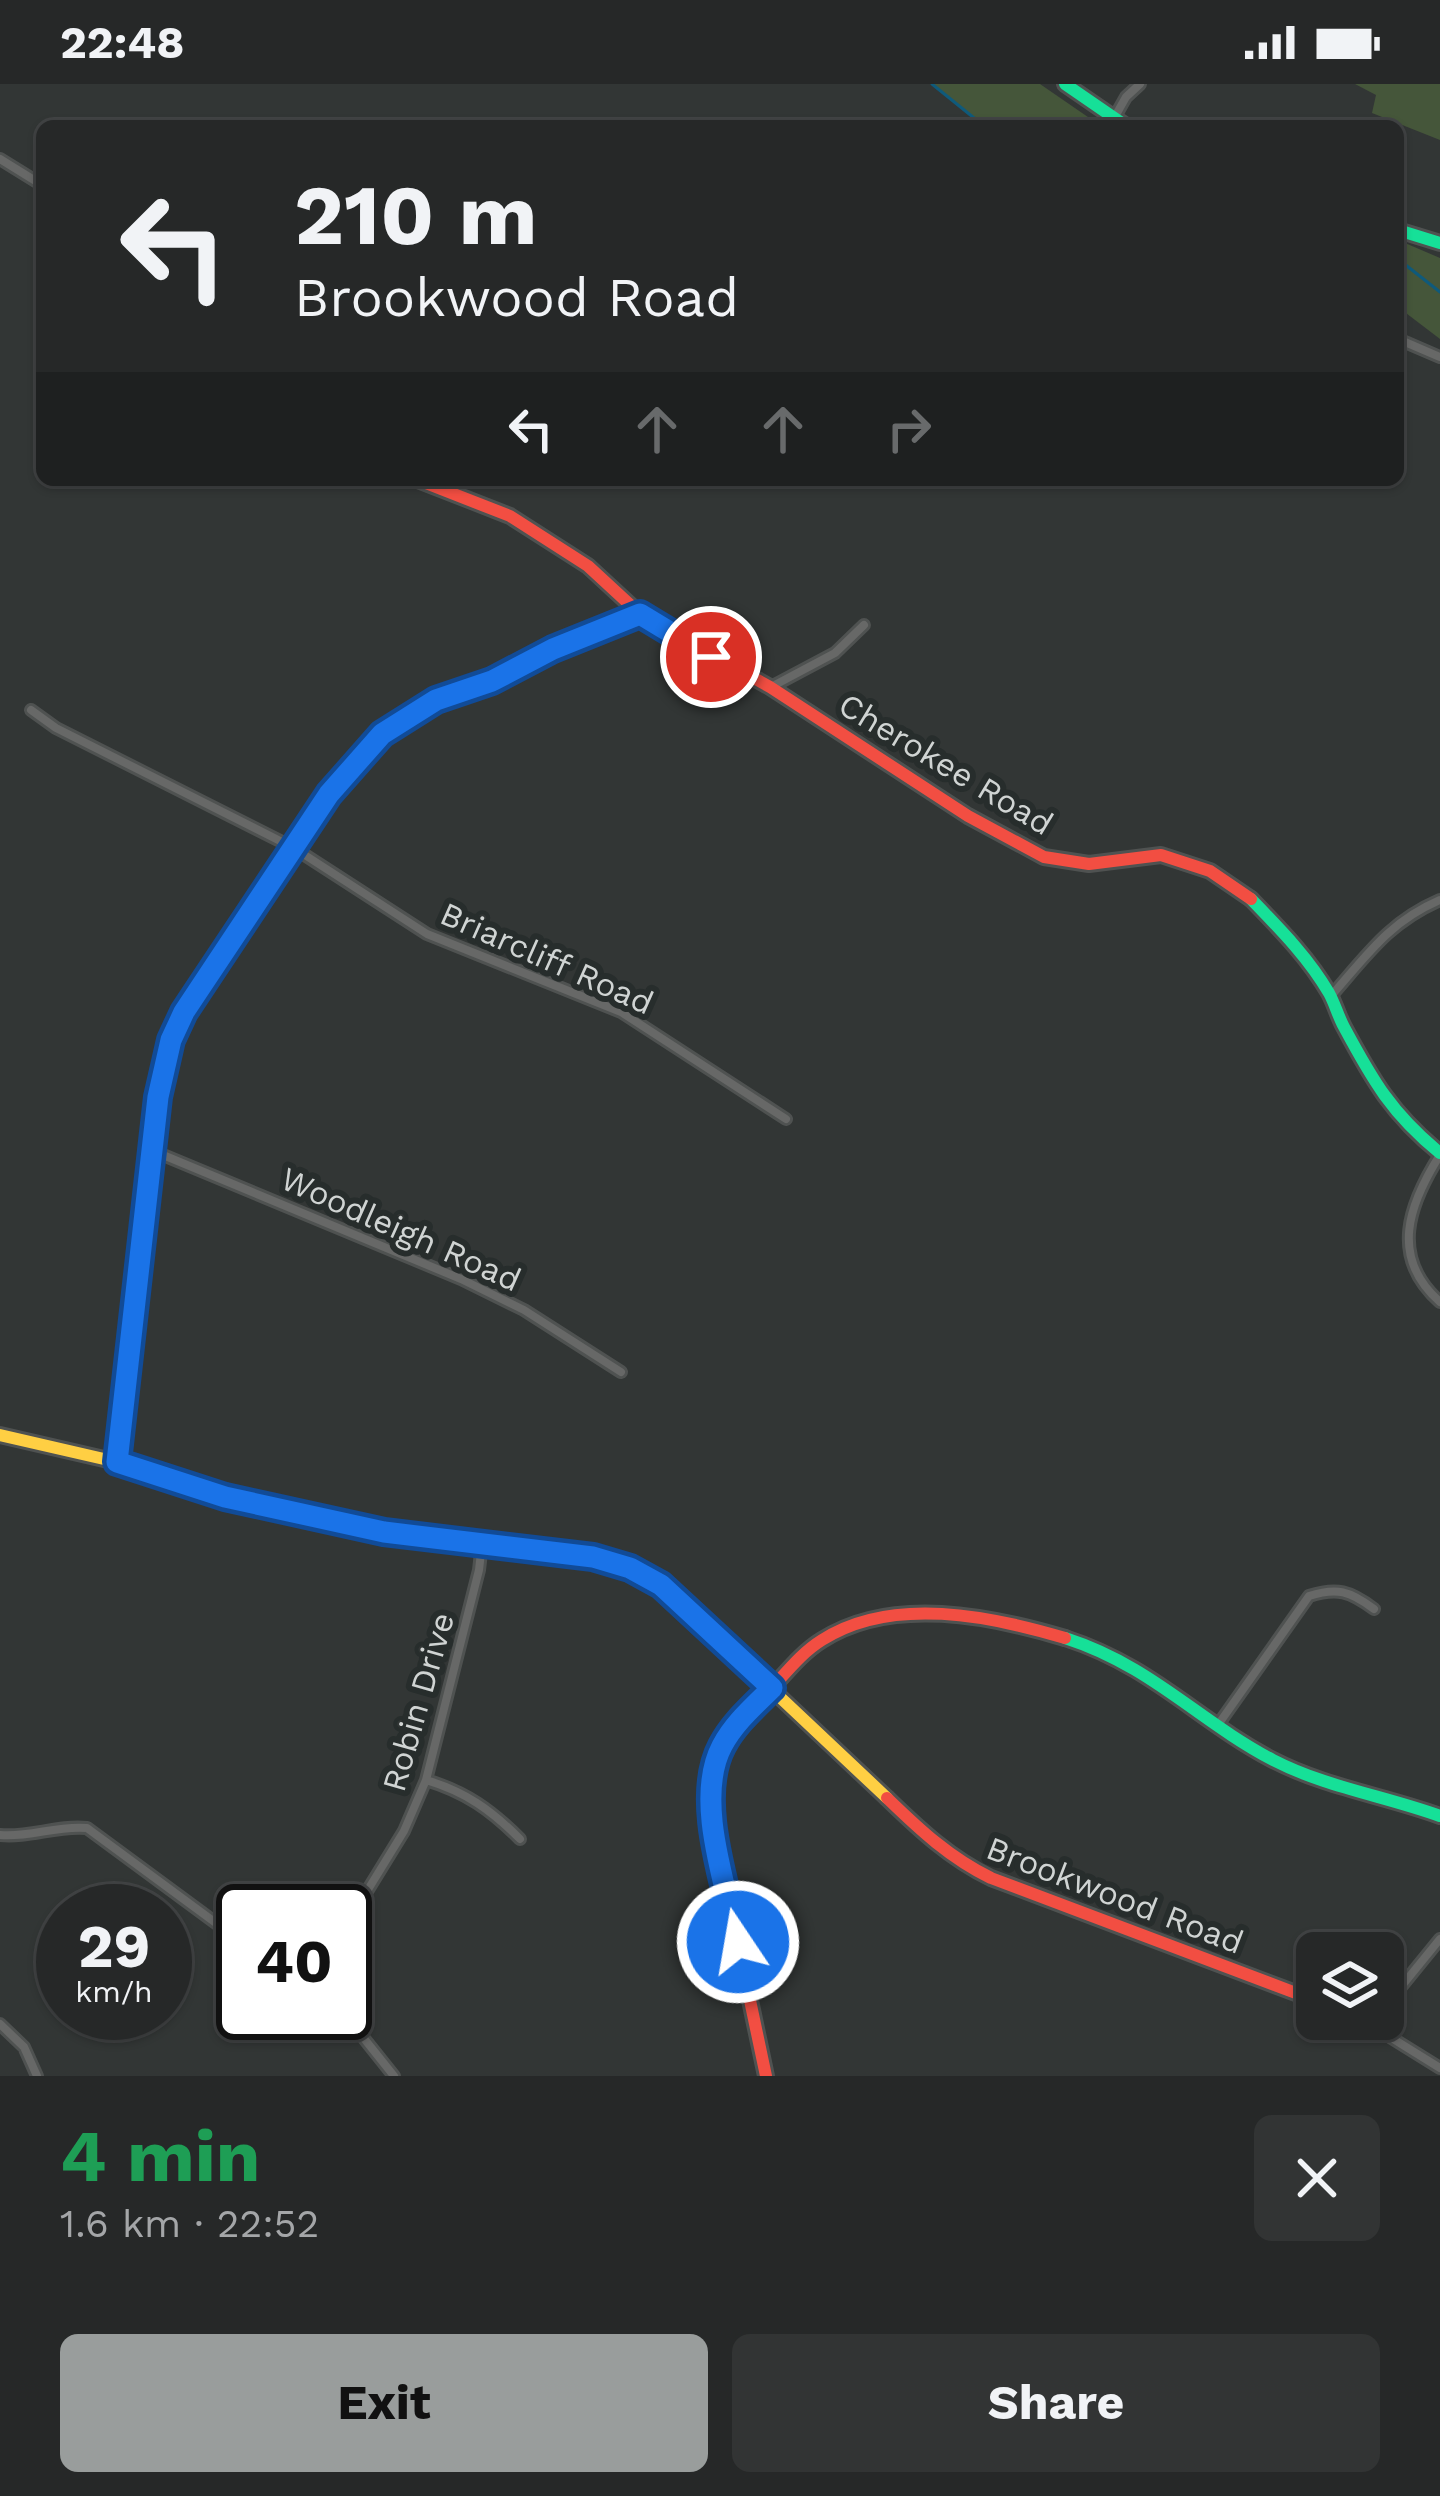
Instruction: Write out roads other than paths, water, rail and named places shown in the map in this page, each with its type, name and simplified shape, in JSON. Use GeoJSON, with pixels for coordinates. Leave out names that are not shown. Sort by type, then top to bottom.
{"type":"FeatureCollection","features":[{"type":"Feature","properties":{"kind":"street"},"geometry":{"type":"LineString","coordinates":[[1065,84],[1115,120]]}},
{"type":"Feature","properties":{"kind":"street"},"geometry":{"type":"LineString","coordinates":[[1120,120],[1126,97],[1141,84]]}},
{"type":"Feature","properties":{"kind":"street"},"geometry":{"type":"LineString","coordinates":[[0,159],[36,181]]}},
{"type":"Feature","properties":{"kind":"street"},"geometry":{"type":"LineString","coordinates":[[1404,232],[1440,243]]}},
{"type":"Feature","properties":{"kind":"street"},"geometry":{"type":"LineString","coordinates":[[1404,342],[1440,357]]}},
{"type":"Feature","properties":{"kind":"street","name":"Cherokee Road"},"geometry":{"type":"LineString","coordinates":[[433,486],[510,516],[588,566],[640,614],[770,687],[968,816],[1044,857],[1089,864],[1161,855],[1212,872],[1247,894],[1276,920],[1331,996],[1386,1102],[1440,1154]]}},
{"type":"Feature","properties":{"kind":"street"},"geometry":{"type":"LineString","coordinates":[[117,1462],[158,1097],[171,1040],[184,1012],[355,762],[382,734],[436,700],[492,681],[553,649],[640,614]]}},
{"type":"Feature","properties":{"kind":"street"},"geometry":{"type":"LineString","coordinates":[[770,687],[835,653],[864,625]]}},
{"type":"Feature","properties":{"kind":"street","name":"Briarcliff Road"},"geometry":{"type":"LineString","coordinates":[[32,710],[56,728],[294,848],[427,934],[621,1012],[786,1119]]}},
{"type":"Feature","properties":{"kind":"street"},"geometry":{"type":"LineString","coordinates":[[1331,996],[1407,914],[1440,900]]}},
{"type":"Feature","properties":{"kind":"street","name":"Woodleigh Road"},"geometry":{"type":"LineString","coordinates":[[152,1150],[461,1279],[524,1310],[621,1372]]}},
{"type":"Feature","properties":{"kind":"street"},"geometry":{"type":"LineString","coordinates":[[1440,1154],[1414,1202],[1408,1246],[1415,1267],[1440,1302]]}},
{"type":"Feature","properties":{"kind":"street","name":"Brookwood Road"},"geometry":{"type":"LineString","coordinates":[[5,1436],[117,1462],[225,1497],[384,1532],[593,1557],[630,1568],[661,1585],[960,1863],[1296,1993]]}},
{"type":"Feature","properties":{"kind":"street","name":"Robin Drive"},"geometry":{"type":"LineString","coordinates":[[372,1884],[404,1832],[426,1780],[482,1544]]}},
{"type":"Feature","properties":{"kind":"street"},"geometry":{"type":"LineString","coordinates":[[1220,1723],[1309,1596],[1344,1590],[1374,1609]]}},
{"type":"Feature","properties":{"kind":"street"},"geometry":{"type":"LineString","coordinates":[[766,2076],[710,1811],[710,1781],[720,1749],[735,1726],[813,1645],[837,1631],[885,1617],[944,1616],[1029,1626],[1074,1639],[1142,1672],[1220,1723],[1233,1737],[1292,1769],[1440,1816]]}},
{"type":"Feature","properties":{"kind":"street"},"geometry":{"type":"LineString","coordinates":[[426,1780],[461,1791],[484,1805],[520,1839]]}},
{"type":"Feature","properties":{"kind":"street"},"geometry":{"type":"LineString","coordinates":[[0,1834],[87,1828],[216,1923]]}},
{"type":"Feature","properties":{"kind":"street"},"geometry":{"type":"LineString","coordinates":[[1404,1983],[1440,1939]]}},
{"type":"Feature","properties":{"kind":"street"},"geometry":{"type":"LineString","coordinates":[[0,2024],[25,2047],[38,2076]]}},
{"type":"Feature","properties":{"kind":"street"},"geometry":{"type":"LineString","coordinates":[[365,2040],[394,2076]]}},
{"type":"Feature","properties":{"kind":"street"},"geometry":{"type":"LineString","coordinates":[[1400,2040],[1440,2068]]}},
{"type":"Feature","properties":{"kind":"waterway"},"geometry":{"type":"LineString","coordinates":[[932,84],[977,120]]}},
{"type":"Feature","properties":{"kind":"waterway"},"geometry":{"type":"LineString","coordinates":[[1404,264],[1440,292]]}}]}
